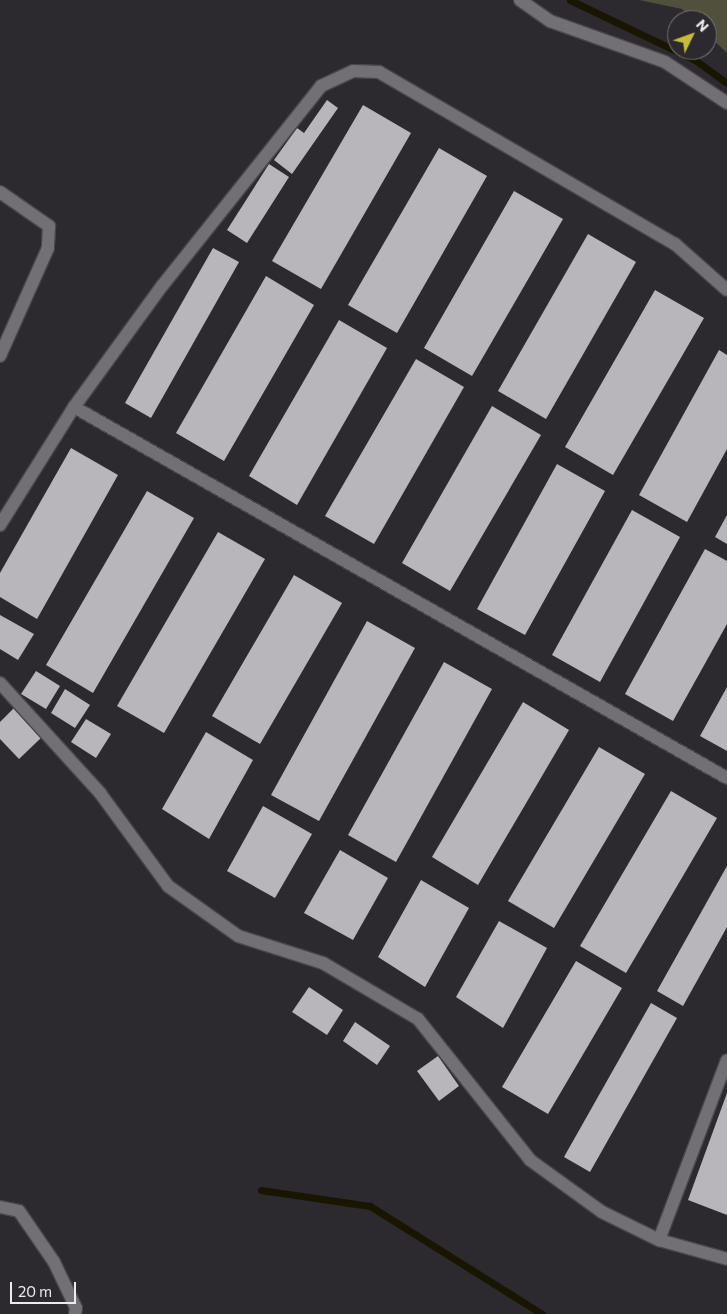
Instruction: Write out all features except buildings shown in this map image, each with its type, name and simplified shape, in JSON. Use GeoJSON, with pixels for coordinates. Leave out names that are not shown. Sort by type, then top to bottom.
{"type":"FeatureCollection","features":[{"type":"Feature","properties":{"kind":"lane"},"geometry":{"type":"LineString","coordinates":[[520,0],[550,21],[665,62],[727,103]]}},
{"type":"Feature","properties":{"kind":"lane"},"geometry":{"type":"LineString","coordinates":[[0,525],[74,407],[162,286],[321,86],[353,71],[379,72],[675,244],[727,290]]}},
{"type":"Feature","properties":{"kind":"lane"},"geometry":{"type":"LineString","coordinates":[[0,192],[49,226],[48,248],[0,356]]}},
{"type":"Feature","properties":{"kind":"lane"},"geometry":{"type":"LineString","coordinates":[[74,407],[727,778]]}},
{"type":"Feature","properties":{"kind":"lane"},"geometry":{"type":"LineString","coordinates":[[0,683],[100,793],[168,886],[238,936],[323,963],[418,1019],[530,1160],[602,1212],[659,1240],[727,1259]]}},
{"type":"Feature","properties":{"kind":"lane"},"geometry":{"type":"LineString","coordinates":[[659,1240],[727,1060]]}},
{"type":"Feature","properties":{"kind":"lane"},"geometry":{"type":"LineString","coordinates":[[0,1207],[19,1211],[54,1262],[76,1308],[75,1314]]}},
{"type":"Feature","properties":{"kind":"shaded area"},"geometry":{"type":"Polygon","coordinates":[[[639,0],[727,0],[727,53],[717,44],[717,10],[682,9],[639,0]]]}},
{"type":"Feature","properties":{"kind":"waterway"},"geometry":{"type":"LineString","coordinates":[[570,0],[695,60],[727,83]]}},
{"type":"Feature","properties":{"kind":"waterway"},"geometry":{"type":"LineString","coordinates":[[261,1190],[370,1206],[542,1314]]}}]}
